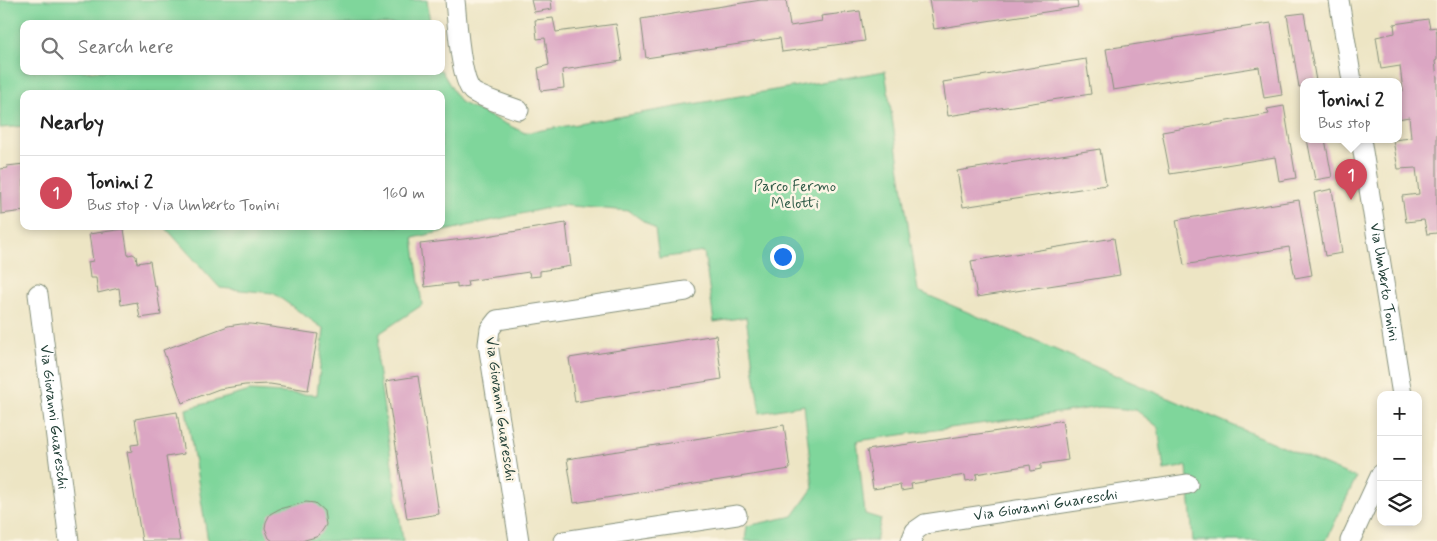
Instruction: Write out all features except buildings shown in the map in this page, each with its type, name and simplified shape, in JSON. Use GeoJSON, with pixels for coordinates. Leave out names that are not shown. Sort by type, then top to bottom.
{"type":"FeatureCollection","features":[{"type":"Feature","properties":{"kind":"street"},"geometry":{"type":"LineString","coordinates":[[455,0],[463,70],[467,83],[473,92],[519,110]]}},
{"type":"Feature","properties":{"kind":"street"},"geometry":{"type":"LineString","coordinates":[[1339,0],[1352,78]]}},
{"type":"Feature","properties":{"kind":"street","name":"Via Umberto Tonini"},"geometry":{"type":"LineString","coordinates":[[1362,143],[1401,391]]}},
{"type":"Feature","properties":{"kind":"street","name":"Via Giovanni Guareschi"},"geometry":{"type":"LineString","coordinates":[[519,541],[488,344],[490,329],[497,320],[686,291]]}},
{"type":"Feature","properties":{"kind":"street","name":"Via Giovanni Guareschi"},"geometry":{"type":"LineString","coordinates":[[38,294],[69,541]]}},
{"type":"Feature","properties":{"kind":"street"},"geometry":{"type":"LineString","coordinates":[[1350,541],[1378,481]]}},
{"type":"Feature","properties":{"kind":"street","name":"Via Giovanni Guareschi"},"geometry":{"type":"LineString","coordinates":[[911,541],[915,530],[925,524],[1188,484]]}},
{"type":"Feature","properties":{"kind":"street"},"geometry":{"type":"LineString","coordinates":[[564,541],[738,514]]}},
{"type":"Feature","properties":{"kind":"green space","name":"Parco Fermo Melotti"},"geometry":{"type":"Polygon","coordinates":[[[0,0],[427,0],[430,20],[20,20],[20,75],[444,75],[460,102],[525,133],[885,71],[918,291],[1356,478],[1326,541],[1193,541],[1187,466],[1164,470],[1158,427],[1136,410],[1100,407],[857,441],[865,514],[881,519],[876,541],[745,541],[747,526],[793,516],[813,488],[804,405],[760,413],[746,317],[714,322],[704,252],[659,258],[655,229],[629,211],[561,205],[413,238],[422,305],[380,333],[377,361],[403,541],[208,541],[186,409],[250,391],[317,395],[324,329],[273,293],[220,288],[168,230],[445,230],[445,90],[20,90],[20,126],[0,128],[0,0]]]}},
{"type":"Feature","properties":{"kind":"place","name":"Tonini 2"},"geometry":{"type":"Point","coordinates":[1351,200]}}]}
